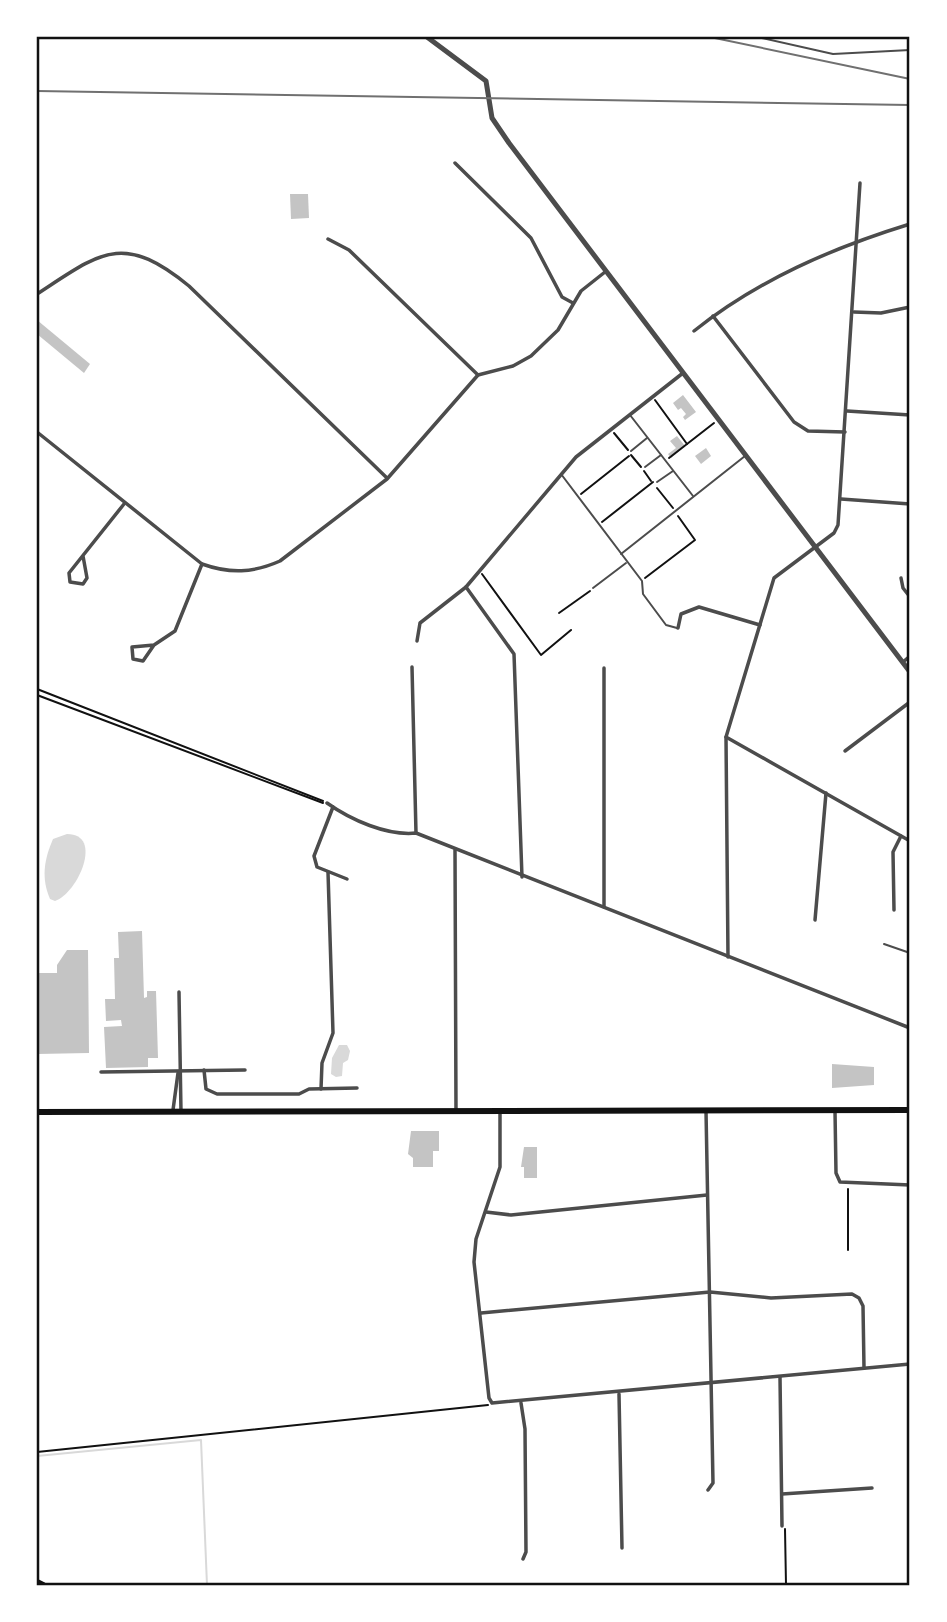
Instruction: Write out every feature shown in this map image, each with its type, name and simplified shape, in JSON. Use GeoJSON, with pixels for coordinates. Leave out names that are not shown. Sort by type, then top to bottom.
{"type":"FeatureCollection","features":[{"type":"Feature","properties":{"kind":"main road"},"geometry":{"type":"LineString","coordinates":[[37,1112],[910,1110]]}},
{"type":"Feature","properties":{"kind":"main road"},"geometry":{"type":"LineString","coordinates":[[37,1582],[43,1585]]}},
{"type":"Feature","properties":{"kind":"street"},"geometry":{"type":"LineString","coordinates":[[427,37],[486,81],[492,118],[910,672]]}},
{"type":"Feature","properties":{"kind":"street"},"geometry":{"type":"LineString","coordinates":[[455,163],[531,238],[562,297],[573,303]]}},
{"type":"Feature","properties":{"kind":"street"},"geometry":{"type":"LineString","coordinates":[[728,957],[726,737],[774,578],[816,547],[838,525],[860,183]]}},
{"type":"Feature","properties":{"kind":"street"},"geometry":{"type":"LineString","coordinates":[[694,331],[749,291],[857,240],[910,224]]}},
{"type":"Feature","properties":{"kind":"street"},"geometry":{"type":"LineString","coordinates":[[328,239],[350,251],[478,375]]}},
{"type":"Feature","properties":{"kind":"street"},"geometry":{"type":"LineString","coordinates":[[37,294],[94,257],[129,253],[161,262],[387,479]]}},
{"type":"Feature","properties":{"kind":"street"},"geometry":{"type":"LineString","coordinates":[[37,432],[202,564],[223,571],[266,568],[280,561],[387,479],[478,375],[528,359],[558,330],[581,291],[606,272]]}},
{"type":"Feature","properties":{"kind":"street"},"geometry":{"type":"LineString","coordinates":[[853,312],[881,313],[910,307]]}},
{"type":"Feature","properties":{"kind":"street"},"geometry":{"type":"LineString","coordinates":[[713,316],[794,422],[808,430],[845,432]]}},
{"type":"Feature","properties":{"kind":"street"},"geometry":{"type":"LineString","coordinates":[[416,641],[420,623],[466,587],[576,457],[683,373]]}},
{"type":"Feature","properties":{"kind":"street"},"geometry":{"type":"LineString","coordinates":[[847,411],[910,415]]}},
{"type":"Feature","properties":{"kind":"street"},"geometry":{"type":"LineString","coordinates":[[841,499],[910,504]]}},
{"type":"Feature","properties":{"kind":"street"},"geometry":{"type":"LineString","coordinates":[[83,555],[87,578],[83,584],[70,582],[69,573],[83,555],[124,504]]}},
{"type":"Feature","properties":{"kind":"street"},"geometry":{"type":"LineString","coordinates":[[154,645],[132,647],[134,659],[144,661],[154,645],[175,631],[202,564]]}},
{"type":"Feature","properties":{"kind":"street"},"geometry":{"type":"LineString","coordinates":[[901,578],[902,588],[910,597]]}},
{"type":"Feature","properties":{"kind":"street"},"geometry":{"type":"LineString","coordinates":[[466,587],[514,654],[522,877]]}},
{"type":"Feature","properties":{"kind":"street"},"geometry":{"type":"LineString","coordinates":[[678,628],[681,614],[699,607],[760,625]]}},
{"type":"Feature","properties":{"kind":"street"},"geometry":{"type":"LineString","coordinates":[[903,662],[910,656]]}},
{"type":"Feature","properties":{"kind":"street"},"geometry":{"type":"LineString","coordinates":[[412,667],[416,833]]}},
{"type":"Feature","properties":{"kind":"street"},"geometry":{"type":"LineString","coordinates":[[604,668],[604,908]]}},
{"type":"Feature","properties":{"kind":"street"},"geometry":{"type":"LineString","coordinates":[[845,751],[910,702]]}},
{"type":"Feature","properties":{"kind":"street"},"geometry":{"type":"LineString","coordinates":[[726,737],[910,841]]}},
{"type":"Feature","properties":{"kind":"street"},"geometry":{"type":"LineString","coordinates":[[815,920],[826,793]]}},
{"type":"Feature","properties":{"kind":"street"},"geometry":{"type":"LineString","coordinates":[[327,803],[398,835],[416,833],[910,1028]]}},
{"type":"Feature","properties":{"kind":"street"},"geometry":{"type":"LineString","coordinates":[[333,807],[314,856],[317,867],[347,879]]}},
{"type":"Feature","properties":{"kind":"street"},"geometry":{"type":"LineString","coordinates":[[894,910],[893,852],[901,836]]}},
{"type":"Feature","properties":{"kind":"street"},"geometry":{"type":"LineString","coordinates":[[456,850],[456,1111]]}},
{"type":"Feature","properties":{"kind":"street"},"geometry":{"type":"LineString","coordinates":[[321,1088],[322,1063],[333,1033],[328,872]]}},
{"type":"Feature","properties":{"kind":"street"},"geometry":{"type":"LineString","coordinates":[[178,992],[181,1112]]}},
{"type":"Feature","properties":{"kind":"street"},"geometry":{"type":"LineString","coordinates":[[204,1070],[206,1089],[210,1094],[299,1094],[309,1089],[357,1088]]}},
{"type":"Feature","properties":{"kind":"street"},"geometry":{"type":"LineString","coordinates":[[100,1072],[244,1070]]}},
{"type":"Feature","properties":{"kind":"street"},"geometry":{"type":"LineString","coordinates":[[173,1112],[173,1089],[178,1071]]}},
{"type":"Feature","properties":{"kind":"street"},"geometry":{"type":"LineString","coordinates":[[500,1111],[500,1167],[476,1239],[474,1262],[489,1398],[492,1404],[619,1394],[910,1364]]}},
{"type":"Feature","properties":{"kind":"street"},"geometry":{"type":"LineString","coordinates":[[706,1111],[713,1483],[708,1490]]}},
{"type":"Feature","properties":{"kind":"street"},"geometry":{"type":"LineString","coordinates":[[835,1111],[836,1173],[840,1182],[910,1185]]}},
{"type":"Feature","properties":{"kind":"street"},"geometry":{"type":"LineString","coordinates":[[486,1212],[511,1215],[707,1195]]}},
{"type":"Feature","properties":{"kind":"street"},"geometry":{"type":"LineString","coordinates":[[481,1313],[710,1292],[771,1298],[852,1294],[859,1298],[863,1306],[864,1368]]}},
{"type":"Feature","properties":{"kind":"street"},"geometry":{"type":"LineString","coordinates":[[780,1377],[782,1526]]}},
{"type":"Feature","properties":{"kind":"street"},"geometry":{"type":"LineString","coordinates":[[619,1394],[622,1548]]}},
{"type":"Feature","properties":{"kind":"street"},"geometry":{"type":"LineString","coordinates":[[521,1403],[525,1429],[526,1552],[523,1559]]}},
{"type":"Feature","properties":{"kind":"street"},"geometry":{"type":"LineString","coordinates":[[782,1494],[872,1488]]}},
{"type":"Feature","properties":{"kind":"lane"},"geometry":{"type":"LineString","coordinates":[[758,37],[834,54],[910,50]]}},
{"type":"Feature","properties":{"kind":"lane"},"geometry":{"type":"LineString","coordinates":[[629,414],[693,497]]}},
{"type":"Feature","properties":{"kind":"lane"},"geometry":{"type":"LineString","coordinates":[[631,453],[647,438]]}},
{"type":"Feature","properties":{"kind":"lane"},"geometry":{"type":"LineString","coordinates":[[645,467],[660,455]]}},
{"type":"Feature","properties":{"kind":"lane"},"geometry":{"type":"LineString","coordinates":[[621,554],[746,456]]}},
{"type":"Feature","properties":{"kind":"lane"},"geometry":{"type":"LineString","coordinates":[[657,482],[673,471]]}},
{"type":"Feature","properties":{"kind":"lane"},"geometry":{"type":"LineString","coordinates":[[561,474],[642,581],[643,594],[666,625],[678,628]]}},
{"type":"Feature","properties":{"kind":"lane"},"geometry":{"type":"LineString","coordinates":[[593,588],[627,562]]}},
{"type":"Feature","properties":{"kind":"lane"},"geometry":{"type":"LineString","coordinates":[[884,944],[910,953]]}},
{"type":"Feature","properties":{"kind":"path"},"geometry":{"type":"LineString","coordinates":[[655,401],[687,444]]}},
{"type":"Feature","properties":{"kind":"path"},"geometry":{"type":"LineString","coordinates":[[671,456],[713,424]]}},
{"type":"Feature","properties":{"kind":"path"},"geometry":{"type":"LineString","coordinates":[[611,428],[695,540],[642,581]]}},
{"type":"Feature","properties":{"kind":"path"},"geometry":{"type":"LineString","coordinates":[[577,496],[631,453]]}},
{"type":"Feature","properties":{"kind":"path"},"geometry":{"type":"LineString","coordinates":[[599,524],[653,482]]}},
{"type":"Feature","properties":{"kind":"path"},"geometry":{"type":"LineString","coordinates":[[479,570],[541,655],[571,630]]}},
{"type":"Feature","properties":{"kind":"path"},"geometry":{"type":"LineString","coordinates":[[559,613],[593,588]]}},
{"type":"Feature","properties":{"kind":"path"},"geometry":{"type":"LineString","coordinates":[[37,690],[327,803]]}},
{"type":"Feature","properties":{"kind":"path"},"geometry":{"type":"LineString","coordinates":[[37,695],[327,803]]}},
{"type":"Feature","properties":{"kind":"path"},"geometry":{"type":"LineString","coordinates":[[848,1184],[848,1250]]}},
{"type":"Feature","properties":{"kind":"path"},"geometry":{"type":"LineString","coordinates":[[37,1452],[492,1404]]}},
{"type":"Feature","properties":{"kind":"path"},"geometry":{"type":"LineString","coordinates":[[782,1526],[786,1585]]}},
{"type":"Feature","properties":{"kind":"shaded area"},"geometry":{"type":"Polygon","coordinates":[[[67,834],[78,837],[84,843],[86,853],[84,864],[72,887],[55,901],[50,899],[47,891],[47,854],[53,839],[67,834]]]}},
{"type":"Feature","properties":{"kind":"shaded area"},"geometry":{"type":"Polygon","coordinates":[[[339,1045],[347,1045],[350,1051],[348,1060],[343,1063],[342,1076],[336,1077],[331,1074],[332,1058],[339,1045]]]}},
{"type":"Feature","properties":{"kind":"building"},"geometry":{"type":"Polygon","coordinates":[[[290,194],[308,194],[309,218],[291,219],[290,194]]]}},
{"type":"Feature","properties":{"kind":"building"},"geometry":{"type":"Polygon","coordinates":[[[37,320],[90,364],[84,373],[37,334],[37,320]]]}},
{"type":"Feature","properties":{"kind":"building"},"geometry":{"type":"Polygon","coordinates":[[[683,395],[696,412],[685,420],[683,417],[686,414],[681,408],[678,410],[673,403],[683,395]]]}},
{"type":"Feature","properties":{"kind":"building"},"geometry":{"type":"Polygon","coordinates":[[[677,436],[685,446],[671,458],[668,454],[676,448],[670,441],[677,436]]]}},
{"type":"Feature","properties":{"kind":"building"},"geometry":{"type":"Polygon","coordinates":[[[706,448],[711,456],[701,464],[695,456],[706,448]]]}},
{"type":"Feature","properties":{"kind":"building"},"geometry":{"type":"Polygon","coordinates":[[[142,931],[144,998],[147,997],[147,991],[156,991],[158,1058],[148,1058],[148,1067],[106,1068],[104,1027],[122,1026],[121,1020],[106,1021],[105,999],[115,999],[114,958],[119,958],[118,932],[142,931]]]}},
{"type":"Feature","properties":{"kind":"building"},"geometry":{"type":"Polygon","coordinates":[[[67,950],[88,950],[89,1053],[37,1054],[37,973],[57,973],[57,965],[67,950]]]}},
{"type":"Feature","properties":{"kind":"building"},"geometry":{"type":"Polygon","coordinates":[[[832,1064],[874,1067],[874,1085],[832,1088],[832,1064]]]}},
{"type":"Feature","properties":{"kind":"building"},"geometry":{"type":"Polygon","coordinates":[[[411,1131],[439,1131],[439,1151],[433,1151],[433,1167],[413,1167],[413,1158],[408,1154],[411,1131]]]}},
{"type":"Feature","properties":{"kind":"building"},"geometry":{"type":"Polygon","coordinates":[[[524,1147],[537,1147],[537,1178],[524,1178],[524,1167],[521,1167],[524,1147]]]}},
{"type":"Feature","properties":{"kind":"waterway"},"geometry":{"type":"LineString","coordinates":[[37,1456],[201,1440],[207,1585]]}},
{"type":"Feature","properties":{"kind":"railway"},"geometry":{"type":"LineString","coordinates":[[710,37],[910,79]]}},
{"type":"Feature","properties":{"kind":"railway"},"geometry":{"type":"LineString","coordinates":[[37,91],[910,105]]}}]}
